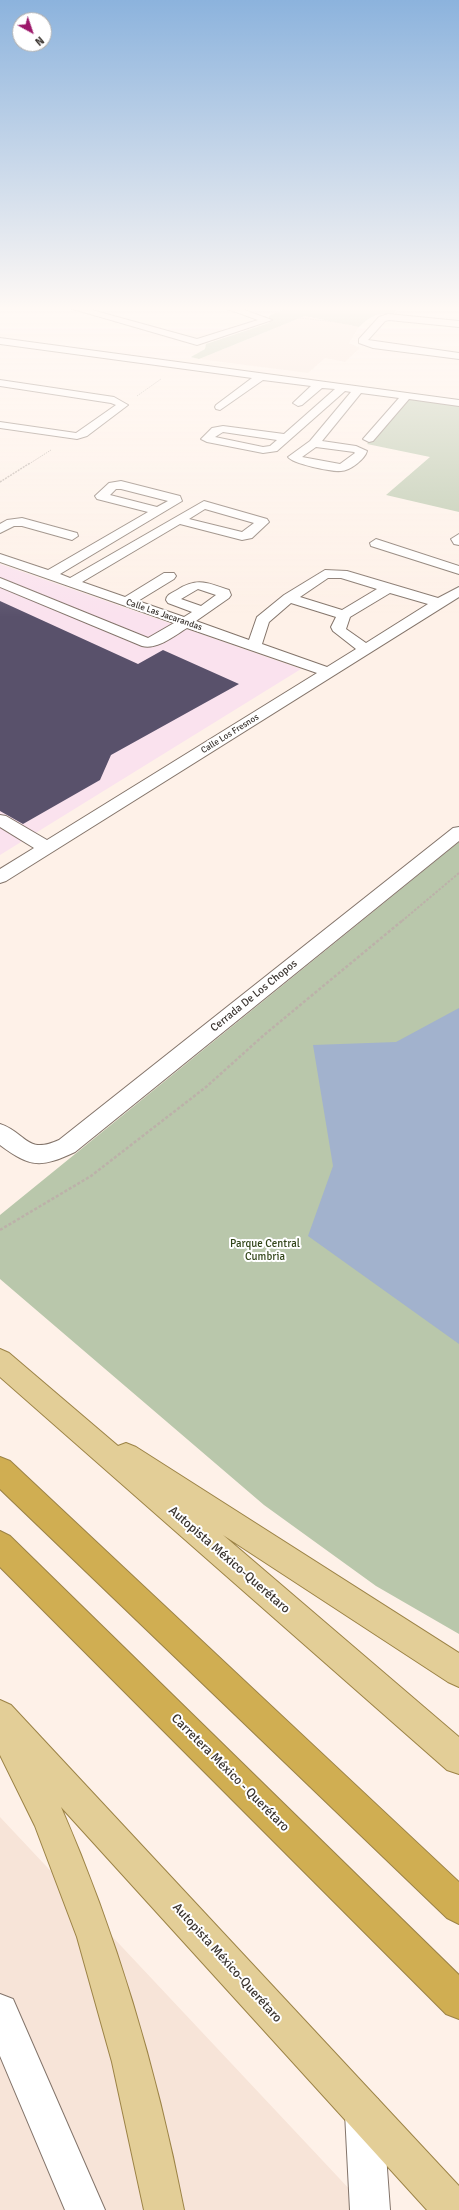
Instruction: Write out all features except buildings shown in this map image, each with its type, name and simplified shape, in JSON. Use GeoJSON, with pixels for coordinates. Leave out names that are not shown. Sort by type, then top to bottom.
{"type":"FeatureCollection","features":[{"type":"Feature","properties":{"kind":"highway"},"geometry":{"type":"LineString","coordinates":[[0,1470],[459,1906]]}},
{"type":"Feature","properties":{"kind":"highway","name":"Carretera México - Querétaro"},"geometry":{"type":"LineString","coordinates":[[0,1546],[459,2001]]}},
{"type":"Feature","properties":{"kind":"main road","name":"Autopista México-Querétaro"},"geometry":{"type":"LineString","coordinates":[[0,1362],[459,1758]]}},
{"type":"Feature","properties":{"kind":"main road"},"geometry":{"type":"LineString","coordinates":[[57,1411],[459,1671]]}},
{"type":"Feature","properties":{"kind":"main road","name":"Autopista México-Querétaro"},"geometry":{"type":"LineString","coordinates":[[0,1716],[454,2210]]}},
{"type":"Feature","properties":{"kind":"main road"},"geometry":{"type":"LineString","coordinates":[[0,1722],[43,1804],[67,1860],[95,1936],[120,2021],[142,2107],[164,2210]]}},
{"type":"Feature","properties":{"kind":"street"},"geometry":{"type":"LineString","coordinates":[[0,425],[69,436],[83,434],[117,410]]}},
{"type":"Feature","properties":{"kind":"street"},"geometry":{"type":"LineString","coordinates":[[287,438],[223,429],[216,430],[207,439],[268,450],[273,449],[287,438],[318,410]]}},
{"type":"Feature","properties":{"kind":"street"},"geometry":{"type":"LineString","coordinates":[[314,443],[361,450],[361,453],[346,466],[341,468],[294,459],[294,457],[314,443],[341,410]]}},
{"type":"Feature","properties":{"kind":"street"},"geometry":{"type":"LineString","coordinates":[[369,439],[394,410]]}},
{"type":"Feature","properties":{"kind":"street"},"geometry":{"type":"LineString","coordinates":[[50,575],[158,511],[176,499],[121,485],[113,486],[100,496],[158,511]]}},
{"type":"Feature","properties":{"kind":"street"},"geometry":{"type":"LineString","coordinates":[[71,582],[178,520],[204,505],[263,522],[247,535],[242,536],[178,520]]}},
{"type":"Feature","properties":{"kind":"street"},"geometry":{"type":"LineString","coordinates":[[0,529],[11,523],[22,522],[72,536]]}},
{"type":"Feature","properties":{"kind":"street"},"geometry":{"type":"LineString","coordinates":[[459,538],[457,539],[459,541]]}},
{"type":"Feature","properties":{"kind":"street"},"geometry":{"type":"LineString","coordinates":[[376,543],[459,570]]}},
{"type":"Feature","properties":{"kind":"street","name":"Calle Las Jacarandas"},"geometry":{"type":"LineString","coordinates":[[0,558],[328,672]]}},
{"type":"Feature","properties":{"kind":"street"},"geometry":{"type":"LineString","coordinates":[[0,582],[27,567]]}},
{"type":"Feature","properties":{"kind":"street"},"geometry":{"type":"LineString","coordinates":[[254,647],[262,620],[289,598],[325,574],[342,574],[439,603]]}},
{"type":"Feature","properties":{"kind":"street"},"geometry":{"type":"LineString","coordinates":[[127,602],[169,576]]}},
{"type":"Feature","properties":{"kind":"street"},"geometry":{"type":"LineString","coordinates":[[0,582],[142,642],[152,642],[186,623],[203,611]]}},
{"type":"Feature","properties":{"kind":"street"},"geometry":{"type":"LineString","coordinates":[[365,649],[340,631],[338,627],[344,615],[388,588]]}},
{"type":"Feature","properties":{"kind":"street","name":"Calle Los Fresnos"},"geometry":{"type":"LineString","coordinates":[[0,877],[459,591]]}},
{"type":"Feature","properties":{"kind":"street"},"geometry":{"type":"LineString","coordinates":[[289,598],[344,615]]}},
{"type":"Feature","properties":{"kind":"street"},"geometry":{"type":"LineString","coordinates":[[2,824],[47,848]]}},
{"type":"Feature","properties":{"kind":"street","name":"Cerrada De Los Chopos"},"geometry":{"type":"LineString","coordinates":[[0,1133],[27,1153],[47,1155],[67,1146],[459,832]]}},
{"type":"Feature","properties":{"kind":"street"},"geometry":{"type":"LineString","coordinates":[[0,2012],[85,2210]]}},
{"type":"Feature","properties":{"kind":"street"},"geometry":{"type":"LineString","coordinates":[[364,2113],[370,2210]]}},
{"type":"Feature","properties":{"kind":"path"},"geometry":{"type":"LineString","coordinates":[[0,482],[69,436]]}},
{"type":"Feature","properties":{"kind":"path"},"geometry":{"type":"LineString","coordinates":[[0,1230],[91,1176],[206,1087],[264,1035],[353,963],[414,909],[459,873]]}},
{"type":"Feature","properties":{"kind":"shaded area"},"geometry":{"type":"Polygon","coordinates":[[[0,564],[301,669],[0,855],[0,564]]]}},
{"type":"Feature","properties":{"kind":"shaded area"},"geometry":{"type":"Polygon","coordinates":[[[0,1817],[369,2210],[0,2210],[0,1817]]]}},
{"type":"Feature","properties":{"kind":"green space"},"geometry":{"type":"Polygon","coordinates":[[[396,410],[459,410],[459,512],[386,495],[430,457],[367,444],[396,410]]]}},
{"type":"Feature","properties":{"kind":"green space","name":"Parque Central Cumbria"},"geometry":{"type":"Polygon","coordinates":[[[459,842],[459,1634],[376,1586],[264,1505],[0,1279],[0,1215],[459,842]]]}},
{"type":"Feature","properties":{"kind":"water"},"geometry":{"type":"Polygon","coordinates":[[[459,1008],[459,1344],[308,1236],[333,1166],[313,1045],[396,1042],[459,1008]]]}}]}
